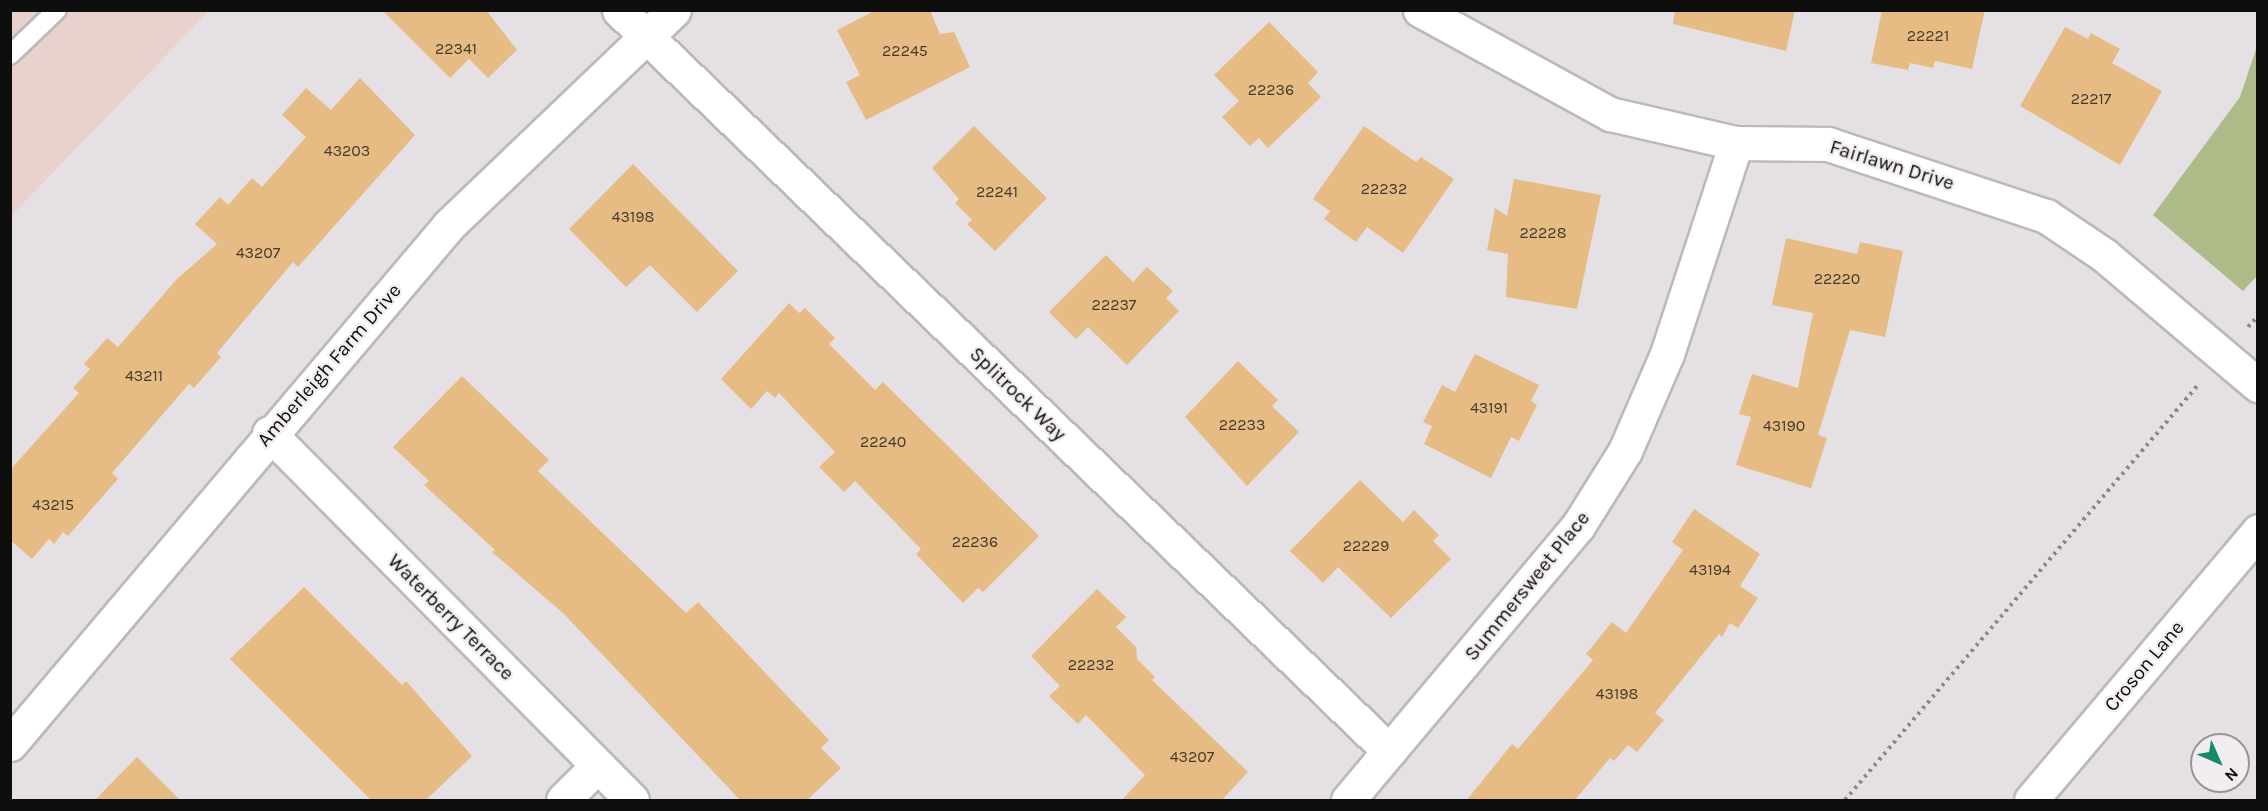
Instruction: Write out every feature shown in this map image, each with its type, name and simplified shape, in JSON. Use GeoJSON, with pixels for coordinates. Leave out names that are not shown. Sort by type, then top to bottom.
{"type":"FeatureCollection","features":[{"type":"Feature","properties":{"kind":"street","name":"Splitrock Way"},"geometry":{"type":"LineString","coordinates":[[620,10],[1389,751]]}},
{"type":"Feature","properties":{"kind":"street","name":"Amberleigh Farm Drive"},"geometry":{"type":"LineString","coordinates":[[10,744],[269,433],[449,225],[674,10]]}},
{"type":"Feature","properties":{"kind":"street","name":"Fairlawn Drive"},"geometry":{"type":"LineString","coordinates":[[1420,10],[1610,114],[1736,143],[1828,144],[2046,216],[2104,255],[2258,385]]}},
{"type":"Feature","properties":{"kind":"street","name":"Summersweet Place"},"geometry":{"type":"LineString","coordinates":[[1348,801],[1578,526],[1624,451],[1667,354],[1736,143]]}},
{"type":"Feature","properties":{"kind":"street","name":"Waterberry Terrace"},"geometry":{"type":"LineString","coordinates":[[269,433],[632,801]]}},
{"type":"Feature","properties":{"kind":"street","name":"Croson Lane"},"geometry":{"type":"LineString","coordinates":[[2031,801],[2258,531]]}},
{"type":"Feature","properties":{"kind":"street"},"geometry":{"type":"LineString","coordinates":[[563,801],[597,766]]}},
{"type":"Feature","properties":{"kind":"lane"},"geometry":{"type":"LineString","coordinates":[[10,55],[57,10]]}},
{"type":"Feature","properties":{"kind":"path"},"geometry":{"type":"LineString","coordinates":[[1845,801],[2258,316]]}},
{"type":"Feature","properties":{"kind":"shaded area"},"geometry":{"type":"Polygon","coordinates":[[[11,11],[209,11],[11,216],[11,11]]]}},
{"type":"Feature","properties":{"kind":"green space"},"geometry":{"type":"Polygon","coordinates":[[[2257,46],[2257,276],[2243,291],[2153,215],[2240,97],[2257,46]]]}},
{"type":"Feature","properties":{"kind":"building"},"geometry":{"type":"Polygon","coordinates":[[[382,10],[486,10],[517,50],[488,78],[469,59],[450,78],[382,10]]]}},
{"type":"Feature","properties":{"kind":"building"},"geometry":{"type":"Polygon","coordinates":[[[876,10],[930,10],[940,34],[954,32],[970,67],[866,120],[846,82],[860,75],[837,30],[876,10]]]}},
{"type":"Feature","properties":{"kind":"building"},"geometry":{"type":"Polygon","coordinates":[[[1675,10],[1795,10],[1786,51],[1673,24],[1675,10]]]}},
{"type":"Feature","properties":{"kind":"building"},"geometry":{"type":"Polygon","coordinates":[[[1882,10],[1985,10],[1972,69],[1935,61],[1933,68],[1910,63],[1908,70],[1871,63],[1882,10]]]}},
{"type":"Feature","properties":{"kind":"building"},"geometry":{"type":"Polygon","coordinates":[[[1269,22],[1318,72],[1308,83],[1321,97],[1268,148],[1259,138],[1250,146],[1222,117],[1239,101],[1214,75],[1269,22]]]}},
{"type":"Feature","properties":{"kind":"building"},"geometry":{"type":"Polygon","coordinates":[[[2065,27],[2088,39],[2091,33],[2120,49],[2112,63],[2162,91],[2120,165],[2020,106],[2065,27]]]}},
{"type":"Feature","properties":{"kind":"building"},"geometry":{"type":"Polygon","coordinates":[[[360,78],[415,135],[298,267],[293,262],[217,353],[221,357],[194,388],[189,384],[112,473],[118,479],[68,536],[63,532],[54,544],[49,539],[32,559],[10,540],[10,470],[79,393],[73,388],[90,369],[84,364],[107,338],[118,347],[177,279],[217,244],[195,224],[220,197],[228,205],[252,178],[262,187],[306,137],[282,115],[306,88],[331,110],[360,78]]]}},
{"type":"Feature","properties":{"kind":"building"},"geometry":{"type":"Polygon","coordinates":[[[974,126],[1047,198],[995,251],[967,224],[972,220],[955,203],[959,199],[932,168],[974,126]]]}},
{"type":"Feature","properties":{"kind":"building"},"geometry":{"type":"Polygon","coordinates":[[[1364,126],[1416,162],[1421,157],[1454,179],[1403,253],[1367,227],[1356,242],[1324,219],[1330,211],[1313,199],[1364,126]]]}},
{"type":"Feature","properties":{"kind":"building"},"geometry":{"type":"Polygon","coordinates":[[[633,164],[738,271],[697,312],[650,265],[626,287],[569,229],[633,164]]]}},
{"type":"Feature","properties":{"kind":"building"},"geometry":{"type":"Polygon","coordinates":[[[1514,179],[1601,195],[1577,309],[1506,297],[1508,254],[1487,250],[1495,208],[1507,216],[1514,179]]]}},
{"type":"Feature","properties":{"kind":"building"},"geometry":{"type":"Polygon","coordinates":[[[1786,238],[1857,254],[1860,242],[1903,251],[1885,337],[1850,330],[1818,435],[1827,438],[1811,488],[1736,465],[1751,417],[1739,414],[1752,374],[1798,388],[1813,313],[1772,305],[1786,238]]]}},
{"type":"Feature","properties":{"kind":"building"},"geometry":{"type":"Polygon","coordinates":[[[1106,255],[1133,282],[1147,267],[1173,291],[1166,298],[1179,311],[1127,365],[1088,327],[1076,339],[1049,312],[1106,255]]]}},
{"type":"Feature","properties":{"kind":"building"},"geometry":{"type":"Polygon","coordinates":[[[789,303],[799,313],[805,308],[835,338],[829,344],[875,390],[883,382],[1039,536],[983,592],[978,588],[963,603],[916,554],[921,549],[855,481],[844,492],[819,467],[835,452],[779,393],[775,398],[767,391],[751,409],[721,379],[789,303]]]}},
{"type":"Feature","properties":{"kind":"building"},"geometry":{"type":"Polygon","coordinates":[[[1475,354],[1539,385],[1531,401],[1537,405],[1519,441],[1511,437],[1491,478],[1424,444],[1432,426],[1423,422],[1442,385],[1455,392],[1475,354]]]}},
{"type":"Feature","properties":{"kind":"building"},"geometry":{"type":"Polygon","coordinates":[[[1238,361],[1278,400],[1272,406],[1299,432],[1247,486],[1185,417],[1238,361]]]}},
{"type":"Feature","properties":{"kind":"building"},"geometry":{"type":"Polygon","coordinates":[[[462,376],[549,460],[538,471],[686,613],[698,602],[829,740],[821,748],[841,768],[806,801],[741,801],[564,614],[492,552],[495,550],[424,485],[429,481],[393,447],[462,376]]]}},
{"type":"Feature","properties":{"kind":"building"},"geometry":{"type":"Polygon","coordinates":[[[1360,480],[1403,522],[1414,510],[1439,535],[1433,541],[1451,559],[1391,618],[1338,567],[1323,583],[1290,551],[1360,480]]]}},
{"type":"Feature","properties":{"kind":"building"},"geometry":{"type":"Polygon","coordinates":[[[1694,509],[1760,554],[1740,586],[1758,598],[1738,628],[1730,623],[1722,637],[1719,634],[1655,713],[1664,720],[1637,752],[1628,745],[1614,761],[1610,758],[1574,801],[1466,801],[1512,744],[1518,749],[1593,660],[1586,654],[1612,622],[1626,633],[1683,550],[1672,542],[1694,509]]]}},
{"type":"Feature","properties":{"kind":"building"},"geometry":{"type":"Polygon","coordinates":[[[304,587],[402,685],[406,681],[472,756],[425,801],[372,801],[230,659],[304,587]]]}},
{"type":"Feature","properties":{"kind":"building"},"geometry":{"type":"Polygon","coordinates":[[[1097,589],[1126,617],[1116,627],[1136,647],[1137,659],[1155,677],[1152,680],[1248,772],[1221,801],[1121,801],[1145,775],[1086,715],[1078,724],[1049,696],[1060,686],[1031,656],[1097,589]]]}},
{"type":"Feature","properties":{"kind":"building"},"geometry":{"type":"Polygon","coordinates":[[[137,757],[181,801],[94,801],[137,757]]]}}]}
